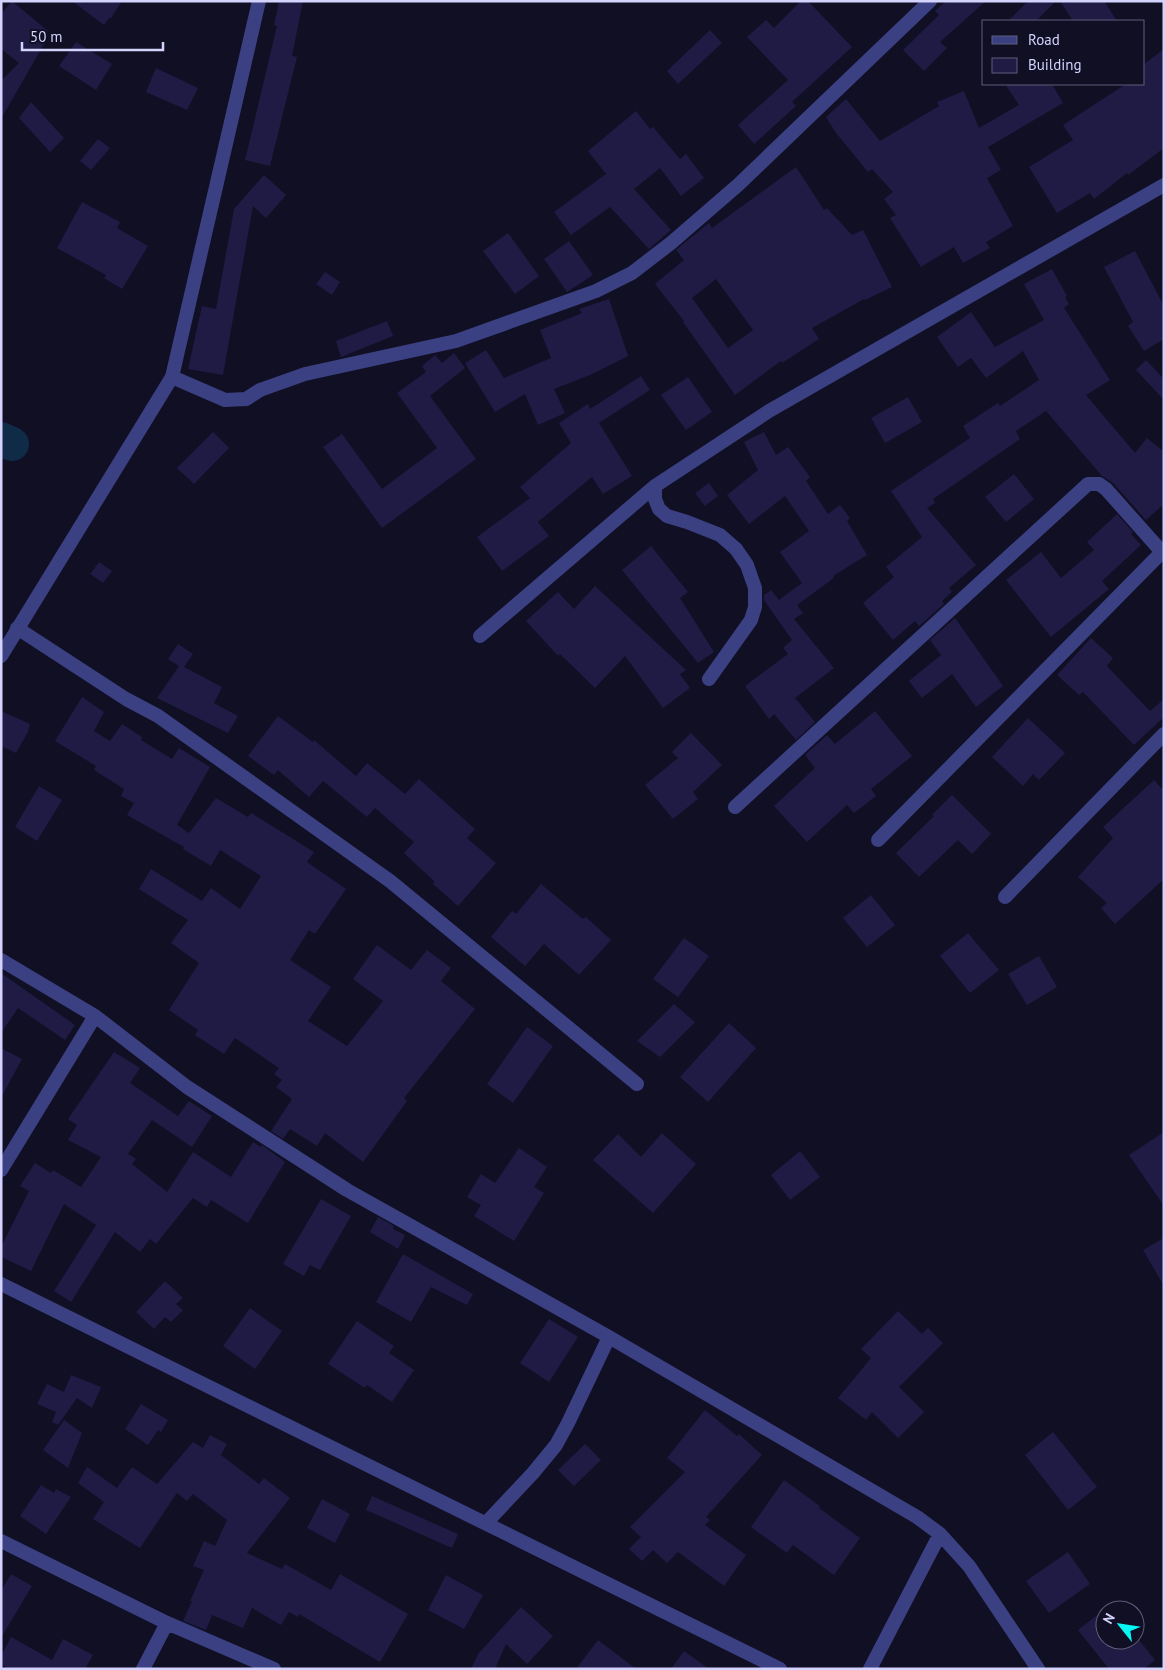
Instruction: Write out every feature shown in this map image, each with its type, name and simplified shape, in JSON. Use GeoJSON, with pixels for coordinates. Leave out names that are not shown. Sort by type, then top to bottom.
{"type":"FeatureCollection","features":[{"type":"Feature","properties":{"kind":"street"},"geometry":{"type":"LineString","coordinates":[[1,656],[172,377],[259,1]]}},
{"type":"Feature","properties":{"kind":"street"},"geometry":{"type":"LineString","coordinates":[[172,377],[224,400],[246,399],[260,390],[305,374],[456,341],[596,291],[632,273],[671,243],[738,186],[930,1]]}},
{"type":"Feature","properties":{"kind":"street"},"geometry":{"type":"LineString","coordinates":[[480,636],[655,486],[769,411],[1164,186]]}},
{"type":"Feature","properties":{"kind":"street"},"geometry":{"type":"LineString","coordinates":[[735,807],[1088,484],[1099,484],[1106,489],[1163,551],[878,840]]}},
{"type":"Feature","properties":{"kind":"street"},"geometry":{"type":"LineString","coordinates":[[655,486],[654,499],[667,516],[720,536],[736,549],[747,566],[754,588],[754,606],[751,620],[709,679]]}},
{"type":"Feature","properties":{"kind":"street"},"geometry":{"type":"LineString","coordinates":[[18,628],[126,699],[158,716],[390,880],[637,1084]]}},
{"type":"Feature","properties":{"kind":"street"},"geometry":{"type":"LineString","coordinates":[[1005,897],[1164,734]]}},
{"type":"Feature","properties":{"kind":"street"},"geometry":{"type":"LineString","coordinates":[[1,960],[95,1016],[187,1087],[347,1190],[609,1337],[917,1517],[940,1534],[969,1566],[1038,1669]]}},
{"type":"Feature","properties":{"kind":"street"},"geometry":{"type":"LineString","coordinates":[[1,1170],[95,1016]]}},
{"type":"Feature","properties":{"kind":"street"},"geometry":{"type":"LineString","coordinates":[[1,1284],[780,1669]]}},
{"type":"Feature","properties":{"kind":"street"},"geometry":{"type":"LineString","coordinates":[[486,1523],[534,1473],[556,1445],[609,1337]]}},
{"type":"Feature","properties":{"kind":"street"},"geometry":{"type":"LineString","coordinates":[[870,1669],[940,1534]]}},
{"type":"Feature","properties":{"kind":"street"},"geometry":{"type":"LineString","coordinates":[[1,1541],[167,1623],[274,1669]]}},
{"type":"Feature","properties":{"kind":"street"},"geometry":{"type":"LineString","coordinates":[[143,1669],[167,1623]]}},
{"type":"Feature","properties":{"kind":"building"},"geometry":{"type":"Polygon","coordinates":[[[12,1],[48,31],[41,41],[44,44],[1,119],[1,81],[19,63],[1,49],[1,14],[12,1]]]}},
{"type":"Feature","properties":{"kind":"building"},"geometry":{"type":"Polygon","coordinates":[[[72,1],[122,1],[104,25],[72,1]]]}},
{"type":"Feature","properties":{"kind":"building"},"geometry":{"type":"Polygon","coordinates":[[[279,1],[303,1],[292,56],[297,57],[270,166],[245,160],[277,26],[274,25],[279,1]]]}},
{"type":"Feature","properties":{"kind":"building"},"geometry":{"type":"Polygon","coordinates":[[[801,1],[808,1],[852,47],[792,102],[796,106],[754,144],[738,125],[788,80],[747,37],[766,20],[774,28],[801,1]]]}},
{"type":"Feature","properties":{"kind":"building"},"geometry":{"type":"Polygon","coordinates":[[[946,1],[986,1],[940,42],[947,48],[924,71],[903,50],[939,15],[935,11],[946,1]]]}},
{"type":"Feature","properties":{"kind":"building"},"geometry":{"type":"Polygon","coordinates":[[[1028,1],[1056,1],[1037,20],[1009,20],[1028,1]]]}},
{"type":"Feature","properties":{"kind":"building"},"geometry":{"type":"Polygon","coordinates":[[[1060,1],[1104,1],[1116,20],[1072,20],[1060,1]]]}},
{"type":"Feature","properties":{"kind":"building"},"geometry":{"type":"Polygon","coordinates":[[[710,30],[722,43],[678,84],[667,71],[710,30]]]}},
{"type":"Feature","properties":{"kind":"building"},"geometry":{"type":"Polygon","coordinates":[[[76,42],[112,64],[96,90],[59,66],[76,42]]]}},
{"type":"Feature","properties":{"kind":"building"},"geometry":{"type":"Polygon","coordinates":[[[1164,49],[1164,148],[1128,175],[1127,173],[1094,199],[1090,193],[1057,213],[1029,167],[1073,140],[1063,125],[1124,85],[1145,85],[1145,63],[1164,49]]]}},
{"type":"Feature","properties":{"kind":"building"},"geometry":{"type":"Polygon","coordinates":[[[156,68],[198,88],[187,110],[146,92],[156,68]]]}},
{"type":"Feature","properties":{"kind":"building"},"geometry":{"type":"Polygon","coordinates":[[[1006,85],[1053,85],[1063,103],[988,147],[1001,170],[987,178],[1013,226],[986,242],[990,248],[963,263],[954,247],[921,267],[890,218],[896,215],[884,199],[893,192],[872,169],[868,172],[836,133],[826,117],[846,99],[880,141],[939,106],[937,102],[964,91],[979,128],[1019,105],[1006,85]]]}},
{"type":"Feature","properties":{"kind":"building"},"geometry":{"type":"Polygon","coordinates":[[[31,102],[64,138],[50,152],[19,118],[31,102]]]}},
{"type":"Feature","properties":{"kind":"building"},"geometry":{"type":"Polygon","coordinates":[[[636,111],[650,129],[653,127],[680,159],[686,154],[704,178],[681,196],[660,168],[634,189],[671,230],[649,249],[610,207],[571,235],[554,212],[606,174],[588,151],[636,111]]]}},
{"type":"Feature","properties":{"kind":"building"},"geometry":{"type":"Polygon","coordinates":[[[98,139],[110,148],[91,170],[80,161],[98,139]]]}},
{"type":"Feature","properties":{"kind":"building"},"geometry":{"type":"Polygon","coordinates":[[[796,167],[824,210],[827,208],[852,235],[863,230],[892,287],[864,299],[812,328],[819,339],[782,363],[781,361],[735,395],[684,321],[655,284],[684,260],[676,250],[709,223],[712,228],[796,167]],[[716,279],[692,298],[728,348],[753,330],[716,279]]]}},
{"type":"Feature","properties":{"kind":"building"},"geometry":{"type":"Polygon","coordinates":[[[264,175],[286,195],[266,218],[253,206],[223,375],[188,369],[202,306],[216,309],[234,209],[264,175]]]}},
{"type":"Feature","properties":{"kind":"building"},"geometry":{"type":"Polygon","coordinates":[[[82,202],[120,222],[117,228],[148,246],[122,289],[104,278],[106,275],[57,248],[82,202]]]}},
{"type":"Feature","properties":{"kind":"building"},"geometry":{"type":"Polygon","coordinates":[[[508,233],[539,276],[515,294],[483,251],[508,233]]]}},
{"type":"Feature","properties":{"kind":"building"},"geometry":{"type":"Polygon","coordinates":[[[569,241],[593,275],[567,292],[544,259],[569,241]]]}},
{"type":"Feature","properties":{"kind":"building"},"geometry":{"type":"Polygon","coordinates":[[[1135,251],[1164,306],[1164,339],[1144,351],[1128,326],[1133,322],[1104,267],[1135,251]]]}},
{"type":"Feature","properties":{"kind":"building"},"geometry":{"type":"Polygon","coordinates":[[[1052,269],[1067,296],[1065,297],[1069,304],[1064,308],[1110,380],[1086,395],[1135,453],[1147,438],[1164,452],[1164,504],[1146,520],[1113,483],[1102,476],[1046,411],[1016,431],[1020,439],[933,499],[935,503],[927,508],[976,565],[949,588],[952,592],[942,601],[944,604],[919,626],[915,621],[893,640],[863,603],[894,577],[886,567],[922,537],[891,491],[970,438],[963,426],[998,403],[1000,406],[1039,380],[1023,351],[986,378],[971,358],[958,367],[937,337],[971,312],[995,347],[1044,320],[1024,284],[1052,269]]]}},
{"type":"Feature","properties":{"kind":"building"},"geometry":{"type":"Polygon","coordinates":[[[325,272],[340,282],[332,295],[316,284],[325,272]]]}},
{"type":"Feature","properties":{"kind":"building"},"geometry":{"type":"Polygon","coordinates":[[[609,299],[628,356],[590,375],[554,389],[565,413],[538,425],[525,394],[495,412],[465,363],[486,350],[504,378],[551,358],[540,330],[582,313],[579,309],[609,299]]]}},
{"type":"Feature","properties":{"kind":"building"},"geometry":{"type":"Polygon","coordinates":[[[387,321],[393,336],[341,357],[336,341],[387,321]]]}},
{"type":"Feature","properties":{"kind":"building"},"geometry":{"type":"Polygon","coordinates":[[[454,353],[465,368],[430,396],[476,459],[382,528],[323,447],[342,434],[382,489],[437,448],[397,393],[426,372],[422,366],[435,355],[442,363],[454,353]]]}},
{"type":"Feature","properties":{"kind":"building"},"geometry":{"type":"Polygon","coordinates":[[[1146,360],[1164,379],[1164,400],[1136,370],[1146,360]]]}},
{"type":"Feature","properties":{"kind":"building"},"geometry":{"type":"Polygon","coordinates":[[[641,376],[650,390],[599,423],[632,476],[603,494],[592,477],[538,522],[549,536],[502,571],[477,537],[530,498],[520,487],[571,443],[559,423],[588,404],[590,409],[641,376]]]}},
{"type":"Feature","properties":{"kind":"building"},"geometry":{"type":"Polygon","coordinates":[[[688,377],[712,412],[686,430],[661,395],[688,377]]]}},
{"type":"Feature","properties":{"kind":"building"},"geometry":{"type":"Polygon","coordinates":[[[908,397],[922,422],[885,443],[871,418],[908,397]]]}},
{"type":"Feature","properties":{"kind":"building"},"geometry":{"type":"Polygon","coordinates":[[[213,432],[229,448],[194,484],[177,468],[213,432]]]}},
{"type":"Feature","properties":{"kind":"building"},"geometry":{"type":"Polygon","coordinates":[[[764,432],[776,455],[788,447],[810,477],[806,481],[828,514],[840,505],[850,518],[847,521],[867,555],[833,576],[834,578],[797,605],[803,613],[794,619],[834,668],[795,698],[815,722],[796,740],[774,714],[769,719],[745,686],[788,654],[783,648],[792,640],[764,600],[764,595],[771,590],[779,600],[802,583],[780,552],[809,531],[785,496],[749,524],[727,495],[758,470],[744,442],[764,432]]]}},
{"type":"Feature","properties":{"kind":"building"},"geometry":{"type":"Polygon","coordinates":[[[1014,474],[1034,499],[1006,522],[985,497],[1014,474]]]}},
{"type":"Feature","properties":{"kind":"building"},"geometry":{"type":"Polygon","coordinates":[[[709,483],[718,496],[705,506],[695,493],[709,483]]]}},
{"type":"Feature","properties":{"kind":"building"},"geometry":{"type":"Polygon","coordinates":[[[1117,514],[1133,532],[1131,534],[1141,545],[1102,581],[1109,589],[1051,637],[1006,580],[1041,552],[1061,578],[1094,550],[1087,542],[1117,514]]]}},
{"type":"Feature","properties":{"kind":"building"},"geometry":{"type":"Polygon","coordinates":[[[651,546],[688,592],[680,598],[714,652],[698,663],[622,570],[651,546]]]}},
{"type":"Feature","properties":{"kind":"building"},"geometry":{"type":"Polygon","coordinates":[[[99,562],[112,571],[103,583],[90,574],[99,562]]]}},
{"type":"Feature","properties":{"kind":"building"},"geometry":{"type":"Polygon","coordinates":[[[595,586],[686,670],[680,674],[690,688],[663,708],[625,656],[595,688],[560,654],[558,656],[526,621],[558,592],[574,609],[595,586]]]}},
{"type":"Feature","properties":{"kind":"building"},"geometry":{"type":"Polygon","coordinates":[[[955,618],[1003,686],[976,707],[952,674],[922,698],[909,681],[941,655],[930,640],[955,618]]]}},
{"type":"Feature","properties":{"kind":"building"},"geometry":{"type":"Polygon","coordinates":[[[1091,638],[1113,658],[1107,666],[1150,711],[1164,699],[1164,717],[1134,745],[1083,692],[1079,695],[1057,675],[1091,638]]]}},
{"type":"Feature","properties":{"kind":"building"},"geometry":{"type":"Polygon","coordinates":[[[178,644],[193,654],[184,667],[222,687],[214,703],[238,716],[228,733],[157,698],[179,666],[168,659],[178,644]]]}},
{"type":"Feature","properties":{"kind":"building"},"geometry":{"type":"Polygon","coordinates":[[[82,697],[104,712],[94,731],[110,741],[122,724],[142,737],[141,740],[172,759],[179,748],[210,767],[177,825],[189,833],[216,798],[248,817],[251,813],[314,852],[307,862],[346,889],[315,934],[309,930],[290,960],[331,987],[308,1021],[347,1046],[383,1001],[353,979],[377,945],[411,970],[427,950],[451,968],[441,981],[475,1009],[404,1098],[407,1101],[363,1162],[325,1133],[317,1146],[290,1129],[283,1139],[271,1131],[292,1099],[276,1087],[282,1080],[274,1074],[279,1068],[235,1038],[224,1054],[195,1035],[198,1030],[169,1010],[199,963],[171,943],[188,920],[139,889],[151,869],[202,901],[211,888],[240,909],[261,876],[220,850],[211,866],[183,849],[184,847],[127,815],[134,803],[121,796],[124,789],[94,770],[96,766],[55,741],[82,697]]]}},
{"type":"Feature","properties":{"kind":"building"},"geometry":{"type":"Polygon","coordinates":[[[1,711],[30,724],[29,730],[16,753],[1,746],[1,711]]]}},
{"type":"Feature","properties":{"kind":"building"},"geometry":{"type":"Polygon","coordinates":[[[875,711],[912,756],[871,789],[876,796],[854,813],[847,805],[807,842],[774,806],[815,768],[805,755],[827,735],[835,744],[875,711]]]}},
{"type":"Feature","properties":{"kind":"building"},"geometry":{"type":"Polygon","coordinates":[[[278,716],[313,742],[314,740],[356,776],[367,763],[405,794],[419,779],[475,829],[467,838],[496,863],[458,906],[433,884],[435,882],[404,853],[414,842],[375,808],[367,817],[323,781],[309,797],[278,770],[274,775],[248,756],[278,716]]]}},
{"type":"Feature","properties":{"kind":"building"},"geometry":{"type":"Polygon","coordinates":[[[1028,718],[1065,753],[1039,780],[1033,774],[1023,786],[992,757],[1028,718]]]}},
{"type":"Feature","properties":{"kind":"building"},"geometry":{"type":"Polygon","coordinates":[[[691,733],[722,765],[693,792],[698,799],[673,819],[645,785],[678,758],[672,752],[691,733]]]}},
{"type":"Feature","properties":{"kind":"building"},"geometry":{"type":"Polygon","coordinates":[[[1154,780],[1164,791],[1164,879],[1115,924],[1101,908],[1107,903],[1078,877],[1113,838],[1103,827],[1154,780]]]}},
{"type":"Feature","properties":{"kind":"building"},"geometry":{"type":"Polygon","coordinates":[[[39,786],[62,800],[37,841],[15,827],[39,786]]]}},
{"type":"Feature","properties":{"kind":"building"},"geometry":{"type":"Polygon","coordinates":[[[952,795],[991,834],[972,854],[958,840],[919,877],[896,853],[934,816],[932,815],[952,795]]]}},
{"type":"Feature","properties":{"kind":"building"},"geometry":{"type":"Polygon","coordinates":[[[541,884],[583,919],[586,917],[611,940],[579,975],[544,944],[525,966],[491,937],[512,911],[516,914],[541,884]]]}},
{"type":"Feature","properties":{"kind":"building"},"geometry":{"type":"Polygon","coordinates":[[[871,895],[895,925],[867,947],[843,918],[871,895]]]}},
{"type":"Feature","properties":{"kind":"building"},"geometry":{"type":"Polygon","coordinates":[[[968,933],[999,970],[970,993],[940,956],[968,933]]]}},
{"type":"Feature","properties":{"kind":"building"},"geometry":{"type":"Polygon","coordinates":[[[684,938],[709,956],[678,997],[653,979],[684,938]]]}},
{"type":"Feature","properties":{"kind":"building"},"geometry":{"type":"Polygon","coordinates":[[[1039,956],[1057,987],[1027,1005],[1008,974],[1039,956]]]}},
{"type":"Feature","properties":{"kind":"building"},"geometry":{"type":"Polygon","coordinates":[[[1,973],[75,1025],[65,1040],[18,1008],[1,1033],[1,973]]]}},
{"type":"Feature","properties":{"kind":"building"},"geometry":{"type":"Polygon","coordinates":[[[674,1004],[695,1022],[660,1057],[637,1041],[674,1004]]]}},
{"type":"Feature","properties":{"kind":"building"},"geometry":{"type":"Polygon","coordinates":[[[729,1023],[756,1048],[708,1102],[680,1077],[729,1023]]]}},
{"type":"Feature","properties":{"kind":"building"},"geometry":{"type":"Polygon","coordinates":[[[527,1027],[553,1046],[513,1103],[487,1084],[527,1027]]]}},
{"type":"Feature","properties":{"kind":"building"},"geometry":{"type":"Polygon","coordinates":[[[1,1048],[22,1059],[1,1098],[1,1048]]]}},
{"type":"Feature","properties":{"kind":"building"},"geometry":{"type":"Polygon","coordinates":[[[114,1052],[140,1068],[130,1083],[178,1116],[189,1101],[212,1116],[192,1147],[152,1120],[128,1154],[136,1159],[132,1164],[167,1192],[193,1152],[231,1177],[253,1142],[261,1147],[262,1145],[285,1162],[248,1223],[211,1200],[207,1207],[193,1198],[156,1244],[150,1239],[140,1252],[115,1232],[71,1302],[54,1291],[96,1225],[64,1204],[31,1271],[1,1257],[1,1247],[29,1191],[20,1186],[35,1163],[51,1173],[53,1170],[81,1187],[101,1157],[68,1140],[77,1125],[68,1119],[114,1052]]]}},
{"type":"Feature","properties":{"kind":"building"},"geometry":{"type":"Polygon","coordinates":[[[1164,1132],[1164,1206],[1129,1155],[1164,1132]]]}},
{"type":"Feature","properties":{"kind":"building"},"geometry":{"type":"Polygon","coordinates":[[[662,1133],[696,1164],[653,1213],[593,1160],[618,1134],[641,1157],[662,1133]]]}},
{"type":"Feature","properties":{"kind":"building"},"geometry":{"type":"Polygon","coordinates":[[[519,1148],[547,1167],[534,1187],[544,1193],[514,1241],[474,1216],[481,1205],[467,1197],[481,1174],[495,1183],[519,1148]]]}},
{"type":"Feature","properties":{"kind":"building"},"geometry":{"type":"Polygon","coordinates":[[[800,1151],[820,1177],[790,1200],[771,1175],[800,1151]]]}},
{"type":"Feature","properties":{"kind":"building"},"geometry":{"type":"Polygon","coordinates":[[[321,1199],[351,1216],[320,1270],[310,1265],[304,1276],[283,1264],[321,1199]]]}},
{"type":"Feature","properties":{"kind":"building"},"geometry":{"type":"Polygon","coordinates":[[[378,1217],[394,1226],[393,1229],[405,1235],[398,1249],[370,1232],[378,1217]]]}},
{"type":"Feature","properties":{"kind":"building"},"geometry":{"type":"Polygon","coordinates":[[[1164,1238],[1164,1286],[1143,1250],[1164,1238]]]}},
{"type":"Feature","properties":{"kind":"building"},"geometry":{"type":"Polygon","coordinates":[[[403,1254],[473,1294],[467,1305],[431,1287],[411,1322],[376,1302],[403,1254]]]}},
{"type":"Feature","properties":{"kind":"building"},"geometry":{"type":"Polygon","coordinates":[[[165,1281],[183,1298],[176,1304],[183,1310],[171,1322],[165,1317],[154,1329],[136,1312],[165,1281]]]}},
{"type":"Feature","properties":{"kind":"building"},"geometry":{"type":"Polygon","coordinates":[[[250,1308],[282,1331],[255,1369],[223,1346],[250,1308]]]}},
{"type":"Feature","properties":{"kind":"building"},"geometry":{"type":"Polygon","coordinates":[[[898,1311],[922,1334],[928,1328],[943,1343],[899,1387],[924,1412],[898,1438],[872,1412],[866,1420],[838,1398],[871,1358],[861,1349],[898,1311]]]}},
{"type":"Feature","properties":{"kind":"building"},"geometry":{"type":"Polygon","coordinates":[[[549,1319],[578,1337],[549,1382],[520,1363],[549,1319]]]}},
{"type":"Feature","properties":{"kind":"building"},"geometry":{"type":"Polygon","coordinates":[[[357,1321],[394,1346],[389,1353],[414,1370],[392,1402],[367,1385],[365,1388],[328,1364],[357,1321]]]}},
{"type":"Feature","properties":{"kind":"building"},"geometry":{"type":"Polygon","coordinates":[[[71,1375],[101,1387],[92,1408],[77,1398],[58,1425],[52,1422],[56,1412],[37,1404],[47,1384],[64,1392],[71,1375]]]}},
{"type":"Feature","properties":{"kind":"building"},"geometry":{"type":"Polygon","coordinates":[[[141,1404],[168,1420],[161,1432],[158,1430],[148,1445],[125,1429],[141,1404]]]}},
{"type":"Feature","properties":{"kind":"building"},"geometry":{"type":"Polygon","coordinates":[[[705,1410],[737,1436],[739,1434],[762,1455],[706,1517],[710,1520],[705,1525],[746,1555],[724,1586],[678,1552],[667,1563],[653,1550],[642,1561],[629,1549],[641,1537],[630,1527],[685,1472],[667,1458],[705,1410]]]}},
{"type":"Feature","properties":{"kind":"building"},"geometry":{"type":"Polygon","coordinates":[[[64,1420],[82,1433],[68,1468],[43,1450],[64,1420]]]}},
{"type":"Feature","properties":{"kind":"building"},"geometry":{"type":"Polygon","coordinates":[[[1053,1432],[1097,1487],[1068,1510],[1025,1455],[1053,1432]]]}},
{"type":"Feature","properties":{"kind":"building"},"geometry":{"type":"Polygon","coordinates":[[[210,1435],[227,1444],[221,1455],[259,1484],[264,1478],[290,1498],[247,1553],[282,1569],[285,1564],[331,1590],[340,1574],[408,1614],[380,1662],[299,1614],[298,1617],[289,1612],[281,1625],[252,1608],[243,1628],[212,1615],[206,1630],[183,1621],[204,1570],[193,1566],[204,1541],[215,1546],[227,1520],[193,1494],[187,1501],[177,1493],[140,1548],[93,1519],[104,1502],[78,1483],[87,1467],[117,1488],[132,1467],[157,1484],[193,1442],[203,1448],[210,1435]]]}},
{"type":"Feature","properties":{"kind":"building"},"geometry":{"type":"Polygon","coordinates":[[[585,1444],[601,1460],[574,1486],[558,1470],[585,1444]]]}},
{"type":"Feature","properties":{"kind":"building"},"geometry":{"type":"Polygon","coordinates":[[[784,1480],[860,1538],[834,1575],[793,1545],[787,1553],[751,1527],[784,1480]]]}},
{"type":"Feature","properties":{"kind":"building"},"geometry":{"type":"Polygon","coordinates":[[[41,1485],[54,1493],[56,1489],[71,1497],[46,1534],[20,1516],[41,1485]]]}},
{"type":"Feature","properties":{"kind":"building"},"geometry":{"type":"Polygon","coordinates":[[[372,1496],[458,1534],[452,1548],[366,1510],[372,1496]]]}},
{"type":"Feature","properties":{"kind":"building"},"geometry":{"type":"Polygon","coordinates":[[[322,1499],[350,1514],[335,1543],[307,1528],[322,1499]]]}},
{"type":"Feature","properties":{"kind":"building"},"geometry":{"type":"Polygon","coordinates":[[[1068,1552],[1090,1584],[1049,1613],[1026,1581],[1068,1552]]]}},
{"type":"Feature","properties":{"kind":"building"},"geometry":{"type":"Polygon","coordinates":[[[11,1574],[32,1586],[1,1638],[1,1591],[11,1574]]]}},
{"type":"Feature","properties":{"kind":"building"},"geometry":{"type":"Polygon","coordinates":[[[446,1575],[483,1595],[464,1629],[428,1610],[446,1575]]]}},
{"type":"Feature","properties":{"kind":"building"},"geometry":{"type":"Polygon","coordinates":[[[521,1607],[553,1636],[527,1664],[506,1644],[495,1669],[471,1669],[478,1654],[521,1607]]]}},
{"type":"Feature","properties":{"kind":"building"},"geometry":{"type":"Polygon","coordinates":[[[1095,1617],[1095,1650],[1145,1650],[1145,1648],[1155,1660],[1144,1669],[1109,1669],[1078,1630],[1095,1617]]]}},
{"type":"Feature","properties":{"kind":"building"},"geometry":{"type":"Polygon","coordinates":[[[11,1637],[52,1660],[63,1639],[93,1655],[85,1669],[9,1669],[1,1664],[1,1656],[11,1637]]]}},
{"type":"Feature","properties":{"kind":"building"},"geometry":{"type":"Polygon","coordinates":[[[598,1640],[636,1669],[576,1669],[598,1640]]]}},
{"type":"Feature","properties":{"kind":"building"},"geometry":{"type":"Polygon","coordinates":[[[684,1651],[709,1669],[671,1669],[684,1651]]]}},
{"type":"Feature","properties":{"kind":"waterway"},"geometry":{"type":"LineString","coordinates":[[1,439],[12,444]]}}]}
